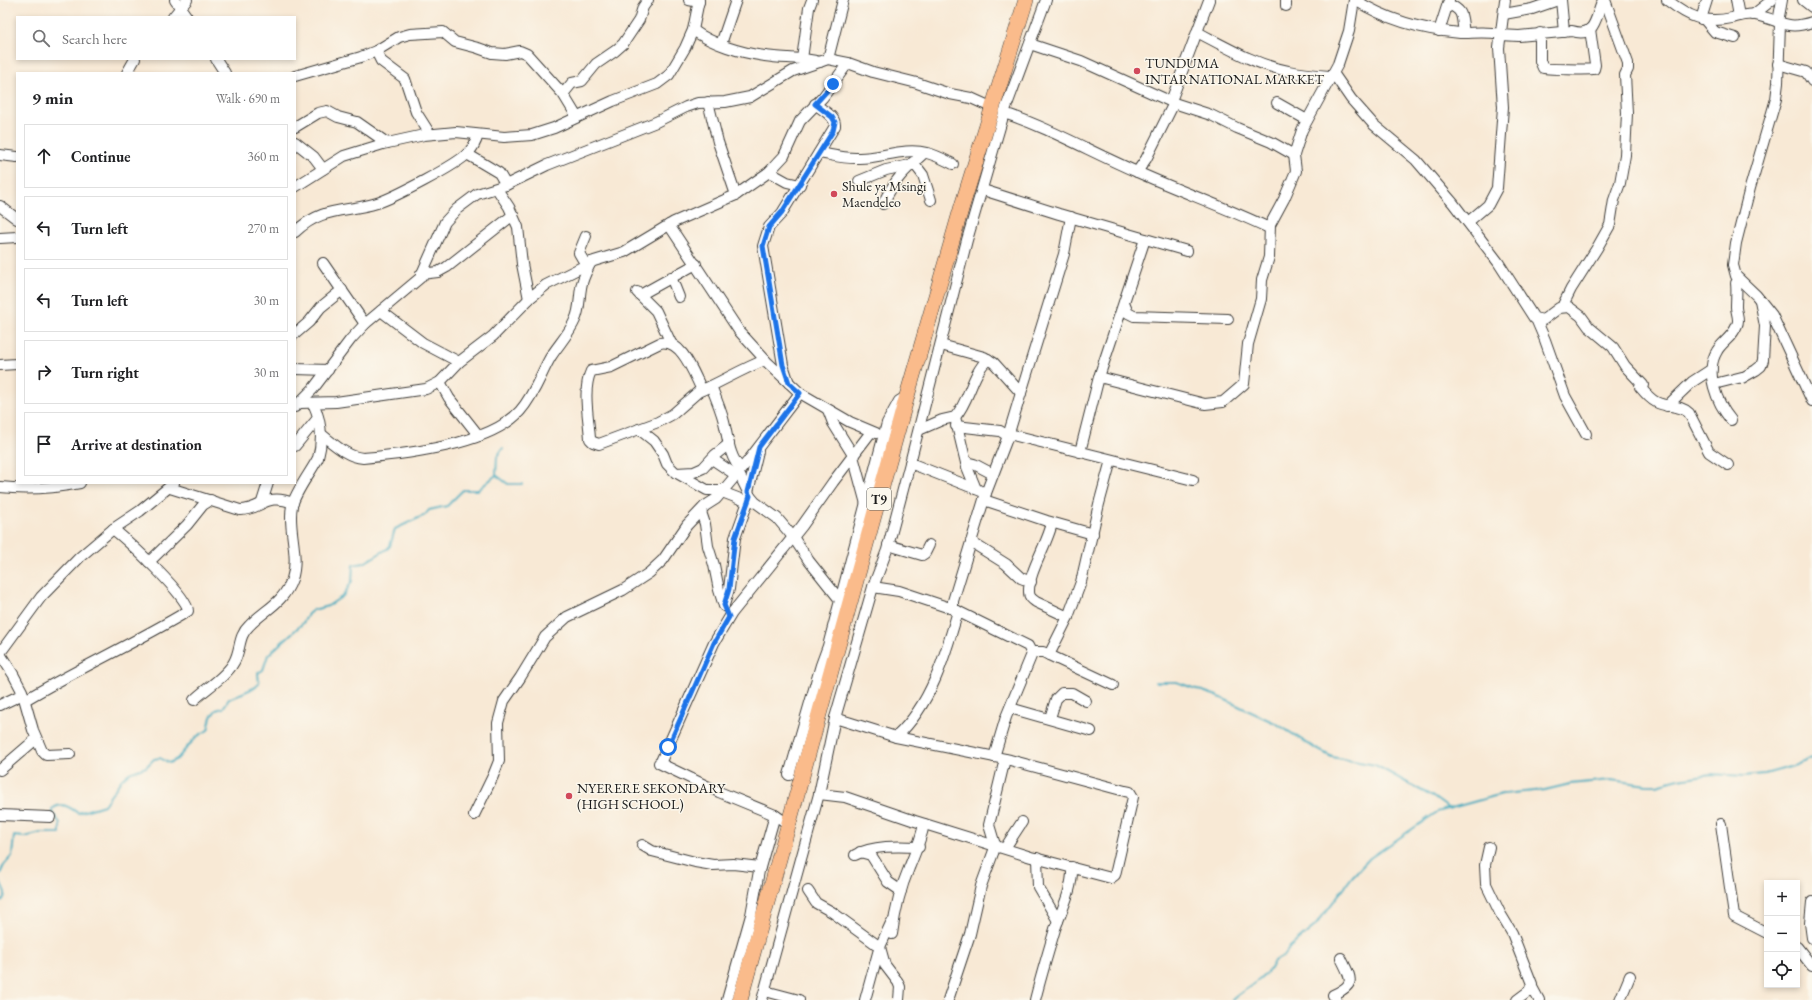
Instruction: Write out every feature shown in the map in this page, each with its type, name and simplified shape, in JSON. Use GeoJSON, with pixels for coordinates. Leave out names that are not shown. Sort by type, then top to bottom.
{"type":"FeatureCollection","features":[{"type":"Feature","properties":{"kind":"highway","name":"T9"},"geometry":{"type":"LineString","coordinates":[[740,1000],[907,396],[960,238],[962,206],[998,110],[1026,0]]}},
{"type":"Feature","properties":{"kind":"street"},"geometry":{"type":"LineString","coordinates":[[563,94],[572,83],[582,81],[596,64],[619,49],[639,20],[643,7],[648,0]]}},
{"type":"Feature","properties":{"kind":"street"},"geometry":{"type":"LineString","coordinates":[[721,44],[736,0]]}},
{"type":"Feature","properties":{"kind":"street"},"geometry":{"type":"LineString","coordinates":[[802,58],[809,8],[812,0]]}},
{"type":"Feature","properties":{"kind":"street"},"geometry":{"type":"LineString","coordinates":[[824,61],[844,0]]}},
{"type":"Feature","properties":{"kind":"street"},"geometry":{"type":"LineString","coordinates":[[799,1000],[763,996],[819,794],[825,757],[835,718],[873,588],[888,545],[919,430],[941,345],[960,238],[976,210],[983,190],[998,110],[1030,44],[1046,0]]}},
{"type":"Feature","properties":{"kind":"street"},"geometry":{"type":"LineString","coordinates":[[1137,172],[1146,159],[1172,102],[1209,0]]}},
{"type":"Feature","properties":{"kind":"street"},"geometry":{"type":"LineString","coordinates":[[1100,377],[1205,404],[1223,402],[1244,384],[1248,344],[1261,299],[1262,280],[1269,257],[1269,228],[1284,200],[1296,172],[1294,155],[1307,120],[1338,64],[1349,31],[1354,0],[1383,16],[1439,31],[1519,36],[1572,31],[1579,34],[1590,29]]}},
{"type":"Feature","properties":{"kind":"street"},"geometry":{"type":"LineString","coordinates":[[1468,222],[1488,205],[1497,188],[1503,107],[1498,48],[1505,0]]}},
{"type":"Feature","properties":{"kind":"street"},"geometry":{"type":"LineString","coordinates":[[1504,14],[1532,9],[1560,0],[1564,32]]}},
{"type":"Feature","properties":{"kind":"street"},"geometry":{"type":"LineString","coordinates":[[1540,33],[1540,61],[1542,68],[1567,68],[1589,71],[1594,69],[1595,65],[1590,29],[1604,0]]}},
{"type":"Feature","properties":{"kind":"street"},"geometry":{"type":"LineString","coordinates":[[1536,319],[1543,320],[1562,307],[1571,289],[1598,248],[1610,225],[1614,200],[1620,183],[1626,155],[1627,113],[1625,75],[1628,69],[1628,63],[1604,0]]}},
{"type":"Feature","properties":{"kind":"street"},"geometry":{"type":"LineString","coordinates":[[1667,0],[1685,13],[1709,21],[1753,15],[1779,23],[1798,26],[1812,22]]}},
{"type":"Feature","properties":{"kind":"street"},"geometry":{"type":"LineString","coordinates":[[1702,19],[1707,0]]}},
{"type":"Feature","properties":{"kind":"street"},"geometry":{"type":"LineString","coordinates":[[1736,0],[1739,16]]}},
{"type":"Feature","properties":{"kind":"street"},"geometry":{"type":"LineString","coordinates":[[1753,15],[1772,0]]}},
{"type":"Feature","properties":{"kind":"street"},"geometry":{"type":"LineString","coordinates":[[1782,0],[1779,23],[1776,99],[1750,188],[1733,265],[1736,276],[1759,298],[1772,315],[1812,401]]}},
{"type":"Feature","properties":{"kind":"street"},"geometry":{"type":"LineString","coordinates":[[1803,0],[1812,7]]}},
{"type":"Feature","properties":{"kind":"street"},"geometry":{"type":"LineString","coordinates":[[296,186],[344,156],[387,143],[430,134],[456,132],[504,137],[532,135],[549,130],[577,116],[657,84],[664,79],[677,61],[693,30],[696,1]]}},
{"type":"Feature","properties":{"kind":"street"},"geometry":{"type":"LineString","coordinates":[[174,16],[181,2]]}},
{"type":"Feature","properties":{"kind":"street"},"geometry":{"type":"LineString","coordinates":[[181,2],[187,16]]}},
{"type":"Feature","properties":{"kind":"street"},"geometry":{"type":"LineString","coordinates":[[1439,31],[1448,2],[1457,8],[1461,13],[1464,19],[1464,33]]}},
{"type":"Feature","properties":{"kind":"street"},"geometry":{"type":"LineString","coordinates":[[1702,19],[1714,32],[1735,38]]}},
{"type":"Feature","properties":{"kind":"street"},"geometry":{"type":"LineString","coordinates":[[693,30],[701,36],[721,44],[764,56],[848,63],[873,72],[917,82],[950,94],[971,98],[998,110],[1032,122],[1137,172],[1207,202],[1242,215],[1269,228]]}},
{"type":"Feature","properties":{"kind":"street"},"geometry":{"type":"LineString","coordinates":[[296,76],[376,51],[399,37],[418,33],[443,32],[455,42],[492,53],[523,51],[563,94],[577,116]]}},
{"type":"Feature","properties":{"kind":"street"},"geometry":{"type":"LineString","coordinates":[[1198,32],[1233,51],[1265,64],[1287,71],[1332,75],[1374,125],[1416,160],[1468,222],[1498,262],[1529,313],[1536,319],[1546,340],[1565,396],[1586,434]]}},
{"type":"Feature","properties":{"kind":"street"},"geometry":{"type":"LineString","coordinates":[[1030,44],[1081,62],[1172,102],[1211,115],[1271,142],[1294,155]]}},
{"type":"Feature","properties":{"kind":"street"},"geometry":{"type":"LineString","coordinates":[[376,51],[381,62],[405,79],[413,105],[430,134]]}},
{"type":"Feature","properties":{"kind":"street"},"geometry":{"type":"LineString","coordinates":[[128,72],[134,60]]}},
{"type":"Feature","properties":{"kind":"street"},"geometry":{"type":"LineString","coordinates":[[217,60],[224,72]]}},
{"type":"Feature","properties":{"kind":"street"},"geometry":{"type":"LineString","coordinates":[[298,405],[314,389],[351,339],[421,274],[445,222],[457,209],[477,194],[502,187],[547,165],[656,122],[686,107],[708,102],[740,100],[750,97],[793,71],[824,61]]}},
{"type":"Feature","properties":{"kind":"street"},"geometry":{"type":"LineString","coordinates":[[298,405],[336,402],[426,389],[440,382],[459,362],[493,336],[529,299],[546,285],[589,263],[624,252],[669,225],[736,195],[769,172],[780,161],[800,121],[828,90],[848,63]]}},
{"type":"Feature","properties":{"kind":"street"},"geometry":{"type":"LineString","coordinates":[[1778,64],[1806,72],[1812,81]]}},
{"type":"Feature","properties":{"kind":"street"},"geometry":{"type":"LineString","coordinates":[[708,102],[718,142],[736,195]]}},
{"type":"Feature","properties":{"kind":"street"},"geometry":{"type":"LineString","coordinates":[[1276,103],[1307,120]]}},
{"type":"Feature","properties":{"kind":"street"},"geometry":{"type":"LineString","coordinates":[[789,383],[783,365],[763,246],[769,227],[782,212],[800,185],[833,131],[835,122],[832,117],[815,104]]}},
{"type":"Feature","properties":{"kind":"street"},"geometry":{"type":"LineString","coordinates":[[296,126],[318,113],[327,111],[338,118],[357,122],[387,143]]}},
{"type":"Feature","properties":{"kind":"street"},"geometry":{"type":"LineString","coordinates":[[296,231],[306,222],[318,215],[362,207],[384,200],[436,173],[467,154],[478,135]]}},
{"type":"Feature","properties":{"kind":"street"},"geometry":{"type":"LineString","coordinates":[[296,143],[314,157],[322,169]]}},
{"type":"Feature","properties":{"kind":"street"},"geometry":{"type":"LineString","coordinates":[[819,153],[845,158],[877,158],[898,152],[924,152],[953,164]]}},
{"type":"Feature","properties":{"kind":"street"},"geometry":{"type":"LineString","coordinates":[[882,204],[891,186],[924,152]]}},
{"type":"Feature","properties":{"kind":"street"},"geometry":{"type":"LineString","coordinates":[[467,154],[499,173],[502,187],[519,232],[522,264],[529,299]]}},
{"type":"Feature","properties":{"kind":"street"},"geometry":{"type":"LineString","coordinates":[[0,155],[16,157]]}},
{"type":"Feature","properties":{"kind":"street"},"geometry":{"type":"LineString","coordinates":[[859,181],[886,170],[911,164]]}},
{"type":"Feature","properties":{"kind":"street"},"geometry":{"type":"LineString","coordinates":[[911,164],[923,176],[930,200]]}},
{"type":"Feature","properties":{"kind":"street"},"geometry":{"type":"LineString","coordinates":[[769,172],[787,182],[800,185]]}},
{"type":"Feature","properties":{"kind":"street"},"geometry":{"type":"LineString","coordinates":[[983,190],[1188,251]]}},
{"type":"Feature","properties":{"kind":"street"},"geometry":{"type":"LineString","coordinates":[[0,206],[16,218]]}},
{"type":"Feature","properties":{"kind":"street"},"geometry":{"type":"LineString","coordinates":[[962,206],[976,210]]}},
{"type":"Feature","properties":{"kind":"street"},"geometry":{"type":"LineString","coordinates":[[421,274],[438,272],[448,266],[513,215]]}},
{"type":"Feature","properties":{"kind":"street"},"geometry":{"type":"LineString","coordinates":[[896,737],[911,723],[939,671],[955,610],[953,601],[985,497],[1008,435],[1064,254],[1071,217]]}},
{"type":"Feature","properties":{"kind":"street"},"geometry":{"type":"LineString","coordinates":[[669,225],[739,331],[765,360],[800,393],[828,410],[871,432],[884,435]]}},
{"type":"Feature","properties":{"kind":"street"},"geometry":{"type":"LineString","coordinates":[[586,236],[579,253],[589,263]]}},
{"type":"Feature","properties":{"kind":"street"},"geometry":{"type":"LineString","coordinates":[[0,238],[16,237]]}},
{"type":"Feature","properties":{"kind":"street"},"geometry":{"type":"LineString","coordinates":[[1080,452],[1100,377],[1146,239]]}},
{"type":"Feature","properties":{"kind":"street"},"geometry":{"type":"LineString","coordinates":[[323,262],[366,324]]}},
{"type":"Feature","properties":{"kind":"street"},"geometry":{"type":"LineString","coordinates":[[321,434],[347,454],[363,458],[450,446],[479,436],[507,422],[519,412],[528,401],[550,358],[576,319],[582,284],[589,263]]}},
{"type":"Feature","properties":{"kind":"street"},"geometry":{"type":"LineString","coordinates":[[670,343],[656,311],[638,294],[696,264]]}},
{"type":"Feature","properties":{"kind":"street"},"geometry":{"type":"LineString","coordinates":[[671,277],[679,297]]}},
{"type":"Feature","properties":{"kind":"street"},"geometry":{"type":"LineString","coordinates":[[1731,420],[1725,412],[1711,375],[1718,350],[1737,327],[1736,283]]}},
{"type":"Feature","properties":{"kind":"street"},"geometry":{"type":"LineString","coordinates":[[296,333],[309,322],[320,307],[342,290]]}},
{"type":"Feature","properties":{"kind":"street"},"geometry":{"type":"LineString","coordinates":[[1714,384],[1742,377],[1761,366],[1763,360],[1765,326],[1759,298]]}},
{"type":"Feature","properties":{"kind":"street"},"geometry":{"type":"LineString","coordinates":[[1124,303],[1128,313],[1134,316],[1228,319]]}},
{"type":"Feature","properties":{"kind":"street"},"geometry":{"type":"LineString","coordinates":[[1562,307],[1569,307],[1574,310],[1589,327],[1613,347],[1625,366],[1657,403],[1684,409],[1689,413],[1709,452],[1728,465]]}},
{"type":"Feature","properties":{"kind":"street"},"geometry":{"type":"LineString","coordinates":[[381,311],[423,343],[459,362]]}},
{"type":"Feature","properties":{"kind":"street"},"geometry":{"type":"LineString","coordinates":[[765,360],[707,388],[691,397],[673,414],[599,444],[590,439],[588,378],[591,371],[611,367],[660,343],[670,343],[676,346],[707,388],[724,421],[734,460],[749,496],[777,518],[840,600]]}},
{"type":"Feature","properties":{"kind":"street"},"geometry":{"type":"LineString","coordinates":[[941,345],[988,359],[994,363],[1021,393]]}},
{"type":"Feature","properties":{"kind":"street"},"geometry":{"type":"LineString","coordinates":[[976,489],[966,462],[955,421],[965,402],[975,375],[988,359]]}},
{"type":"Feature","properties":{"kind":"street"},"geometry":{"type":"LineString","coordinates":[[0,365],[16,364]]}},
{"type":"Feature","properties":{"kind":"street"},"geometry":{"type":"LineString","coordinates":[[296,369],[328,370]]}},
{"type":"Feature","properties":{"kind":"street"},"geometry":{"type":"LineString","coordinates":[[1667,406],[1692,382],[1712,369]]}},
{"type":"Feature","properties":{"kind":"street"},"geometry":{"type":"LineString","coordinates":[[440,382],[449,398],[479,436]]}},
{"type":"Feature","properties":{"kind":"street"},"geometry":{"type":"LineString","coordinates":[[474,815],[499,761],[498,723],[504,701],[545,637],[567,617],[622,590],[649,573],[663,560],[687,525],[722,491],[759,447],[800,393]]}},
{"type":"Feature","properties":{"kind":"street"},"geometry":{"type":"LineString","coordinates":[[789,775],[821,665],[828,646],[884,435],[893,410],[899,401],[907,396]]}},
{"type":"Feature","properties":{"kind":"street"},"geometry":{"type":"LineString","coordinates":[[194,700],[233,664],[245,630],[255,620],[270,609],[288,587],[294,569],[291,511],[293,504],[318,458],[321,434],[318,418],[312,403]]}},
{"type":"Feature","properties":{"kind":"street"},"geometry":{"type":"LineString","coordinates":[[828,410],[833,423],[853,456],[866,504]]}},
{"type":"Feature","properties":{"kind":"street"},"geometry":{"type":"LineString","coordinates":[[296,445],[318,418]]}},
{"type":"Feature","properties":{"kind":"street"},"geometry":{"type":"LineString","coordinates":[[919,430],[942,420],[955,421],[1192,480]]}},
{"type":"Feature","properties":{"kind":"street"},"geometry":{"type":"LineString","coordinates":[[639,429],[654,441],[663,454],[667,464],[676,473],[704,488],[749,496]]}},
{"type":"Feature","properties":{"kind":"street"},"geometry":{"type":"LineString","coordinates":[[788,824],[775,815],[719,792],[660,761],[714,643],[729,617],[793,537],[871,432]]}},
{"type":"Feature","properties":{"kind":"street"},"geometry":{"type":"LineString","coordinates":[[676,473],[694,472],[702,469],[729,444]]}},
{"type":"Feature","properties":{"kind":"street"},"geometry":{"type":"LineString","coordinates":[[724,605],[729,589],[735,538],[749,496],[759,447]]}},
{"type":"Feature","properties":{"kind":"street"},"geometry":{"type":"LineString","coordinates":[[712,459],[738,472]]}},
{"type":"Feature","properties":{"kind":"street"},"geometry":{"type":"LineString","coordinates":[[1049,655],[1068,617],[1081,582],[1093,534],[1098,504],[1111,460]]}},
{"type":"Feature","properties":{"kind":"street"},"geometry":{"type":"LineString","coordinates":[[966,462],[974,464],[993,474]]}},
{"type":"Feature","properties":{"kind":"street"},"geometry":{"type":"LineString","coordinates":[[910,463],[976,489],[985,497],[1052,523],[1093,534]]}},
{"type":"Feature","properties":{"kind":"street"},"geometry":{"type":"LineString","coordinates":[[702,469],[704,488]]}},
{"type":"Feature","properties":{"kind":"street"},"geometry":{"type":"LineString","coordinates":[[0,487],[39,488],[72,484]]}},
{"type":"Feature","properties":{"kind":"street"},"geometry":{"type":"LineString","coordinates":[[262,502],[268,484]]}},
{"type":"Feature","properties":{"kind":"street"},"geometry":{"type":"LineString","coordinates":[[70,754],[46,755],[42,751],[36,739],[24,697],[13,674],[0,654],[41,596],[80,557],[113,528],[140,511],[172,485],[240,510],[251,508],[262,502],[280,500],[293,504]]}},
{"type":"Feature","properties":{"kind":"street"},"geometry":{"type":"LineString","coordinates":[[149,562],[187,525],[203,505],[211,500]]}},
{"type":"Feature","properties":{"kind":"street"},"geometry":{"type":"LineString","coordinates":[[701,512],[719,590],[729,617]]}},
{"type":"Feature","properties":{"kind":"street"},"geometry":{"type":"LineString","coordinates":[[1052,523],[1029,590],[1031,599],[1068,617]]}},
{"type":"Feature","properties":{"kind":"street"},"geometry":{"type":"LineString","coordinates":[[0,705],[24,697],[132,643],[188,611],[184,600],[149,562],[113,528]]}},
{"type":"Feature","properties":{"kind":"street"},"geometry":{"type":"LineString","coordinates":[[972,542],[1006,564],[1022,578],[1031,582]]}},
{"type":"Feature","properties":{"kind":"street"},"geometry":{"type":"LineString","coordinates":[[888,545],[922,555],[925,553],[929,545]]}},
{"type":"Feature","properties":{"kind":"street"},"geometry":{"type":"LineString","coordinates":[[873,588],[899,592],[955,610],[1028,646],[1032,652]]}},
{"type":"Feature","properties":{"kind":"street"},"geometry":{"type":"LineString","coordinates":[[1032,652],[1043,652],[1113,685]]}},
{"type":"Feature","properties":{"kind":"street"},"geometry":{"type":"LineString","coordinates":[[994,757],[1010,708],[1032,652]]}},
{"type":"Feature","properties":{"kind":"street"},"geometry":{"type":"LineString","coordinates":[[1050,718],[1056,699],[1062,693],[1072,693],[1086,701]]}},
{"type":"Feature","properties":{"kind":"street"},"geometry":{"type":"LineString","coordinates":[[1010,708],[1050,718],[1091,731]]}},
{"type":"Feature","properties":{"kind":"street"},"geometry":{"type":"LineString","coordinates":[[819,794],[845,797],[924,824],[1037,858],[1111,878],[1115,875],[1127,827],[1132,796],[1125,791],[1005,759],[896,737],[835,718]]}},
{"type":"Feature","properties":{"kind":"street"},"geometry":{"type":"LineString","coordinates":[[0,770],[36,739]]}},
{"type":"Feature","properties":{"kind":"street"},"geometry":{"type":"LineString","coordinates":[[999,846],[989,825],[1005,759]]}},
{"type":"Feature","properties":{"kind":"street"},"geometry":{"type":"LineString","coordinates":[[0,815],[50,817]]}},
{"type":"Feature","properties":{"kind":"street"},"geometry":{"type":"LineString","coordinates":[[728,1000],[751,915],[760,867],[775,815]]}},
{"type":"Feature","properties":{"kind":"street"},"geometry":{"type":"LineString","coordinates":[[948,1000],[970,934],[981,886],[999,846],[1022,822]]}},
{"type":"Feature","properties":{"kind":"street"},"geometry":{"type":"LineString","coordinates":[[892,934],[901,891],[919,847],[924,824]]}},
{"type":"Feature","properties":{"kind":"street"},"geometry":{"type":"LineString","coordinates":[[1722,824],[1729,869],[1731,903],[1734,916],[1764,931]]}},
{"type":"Feature","properties":{"kind":"street"},"geometry":{"type":"LineString","coordinates":[[642,845],[652,851],[695,862],[713,865],[733,864],[760,867]]}},
{"type":"Feature","properties":{"kind":"street"},"geometry":{"type":"LineString","coordinates":[[901,891],[888,882],[871,856],[858,854],[873,849],[919,847]]}},
{"type":"Feature","properties":{"kind":"street"},"geometry":{"type":"LineString","coordinates":[[1489,847],[1485,865],[1486,884],[1500,913],[1512,933],[1530,978],[1532,987],[1539,1000]]}},
{"type":"Feature","properties":{"kind":"street"},"geometry":{"type":"LineString","coordinates":[[1037,858],[1038,888],[1058,920]]}},
{"type":"Feature","properties":{"kind":"street"},"geometry":{"type":"LineString","coordinates":[[1035,1000],[1058,920],[1070,886],[1072,867]]}},
{"type":"Feature","properties":{"kind":"street"},"geometry":{"type":"LineString","coordinates":[[808,891],[816,903],[832,912],[880,947],[885,965],[900,987],[899,1000]]}},
{"type":"Feature","properties":{"kind":"street"},"geometry":{"type":"LineString","coordinates":[[1812,902],[1810,923],[1812,938]]}},
{"type":"Feature","properties":{"kind":"street"},"geometry":{"type":"LineString","coordinates":[[865,1000],[880,947],[887,930],[894,919]]}},
{"type":"Feature","properties":{"kind":"street"},"geometry":{"type":"LineString","coordinates":[[1800,951],[1812,966]]}},
{"type":"Feature","properties":{"kind":"street"},"geometry":{"type":"LineString","coordinates":[[1336,1000],[1333,995],[1345,989],[1349,984],[1348,972],[1341,958]]}},
{"type":"Feature","properties":{"kind":"street"},"geometry":{"type":"LineString","coordinates":[[1620,1000],[1630,976]]}},
{"type":"Feature","properties":{"kind":"street"},"geometry":{"type":"LineString","coordinates":[[1517,1000],[1532,987]]}},
{"type":"Feature","properties":{"kind":"waterway"},"geometry":{"type":"LineString","coordinates":[[503,448],[497,457],[496,475],[508,484],[522,484]]}},
{"type":"Feature","properties":{"kind":"waterway"},"geometry":{"type":"LineString","coordinates":[[0,874],[4,865],[12,856],[14,836],[25,837],[41,833],[60,833],[60,823],[52,812],[52,809],[62,805],[78,813],[104,805],[122,779],[129,773],[146,767],[154,759],[160,758],[169,763],[177,759],[196,737],[208,730],[211,717],[216,710],[223,708],[229,699],[256,687],[259,683],[258,673],[263,670],[268,655],[303,623],[308,614],[313,610],[328,606],[343,596],[352,581],[353,565],[364,563],[387,549],[390,546],[395,529],[425,515],[429,510],[447,506],[463,490],[478,490],[496,475]]}},
{"type":"Feature","properties":{"kind":"waterway"},"geometry":{"type":"LineString","coordinates":[[1156,682],[1176,682],[1217,696],[1277,724],[1313,747],[1332,757],[1375,765],[1433,797],[1448,808]]}},
{"type":"Feature","properties":{"kind":"waterway"},"geometry":{"type":"LineString","coordinates":[[1232,1000],[1267,973],[1274,961],[1284,956],[1290,947],[1315,926],[1352,877],[1370,858],[1437,812],[1502,794],[1545,790],[1570,784],[1611,780],[1657,785],[1679,779],[1711,774],[1744,776],[1765,774],[1797,765],[1812,758]]}},
{"type":"Feature","properties":{"kind":"waterway"},"geometry":{"type":"LineString","coordinates":[[0,880],[5,892],[5,896],[0,903]]}},
{"type":"Feature","properties":{"kind":"place","name":"TUNDUMA INTARNATIONAL MARKET"},"geometry":{"type":"Point","coordinates":[1137,71]}},
{"type":"Feature","properties":{"kind":"place","name":"Shule ya Msingi Maendeleo"},"geometry":{"type":"Point","coordinates":[834,194]}},
{"type":"Feature","properties":{"kind":"place","name":"NYERERE SEKONDARY (HIGH SCHOOL)"},"geometry":{"type":"Point","coordinates":[569,796]}},
{"type":"Feature","properties":{"kind":"route"},"geometry":{"type":"LineString","coordinates":[[668,747],[714,643],[729,617],[724,605],[729,589],[735,538],[750,496],[748,492],[759,447],[800,393],[789,383],[783,365],[763,246],[765,235],[769,227],[782,212],[808,173],[826,140],[833,131],[835,122],[832,117],[815,104],[823,97],[833,84]]}}]}
